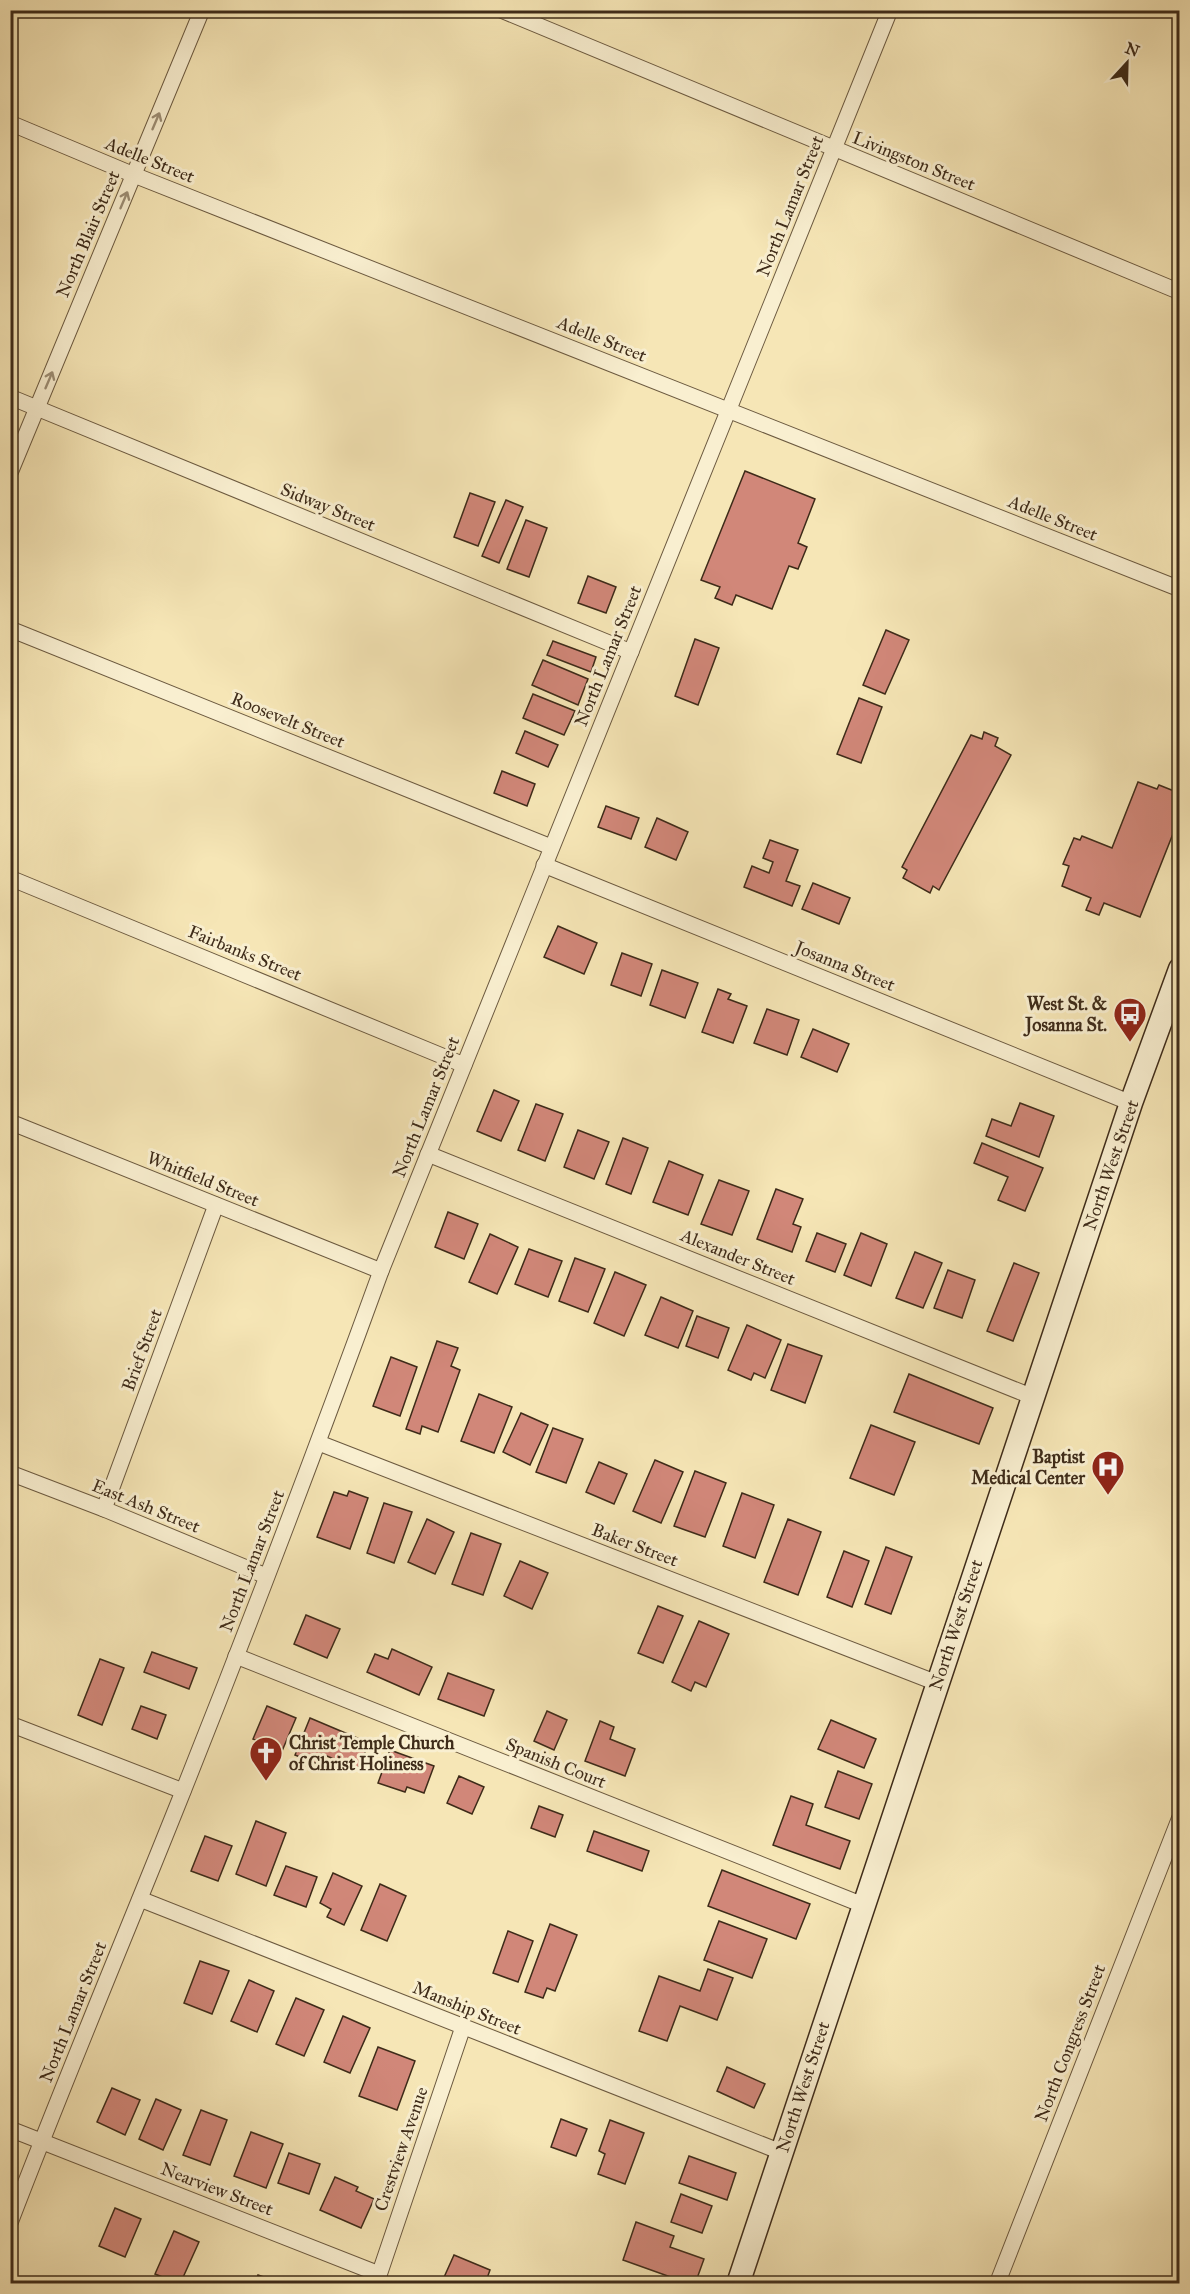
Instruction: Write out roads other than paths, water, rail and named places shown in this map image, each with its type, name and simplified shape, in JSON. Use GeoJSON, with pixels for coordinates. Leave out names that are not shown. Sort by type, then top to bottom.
{"type":"FeatureCollection","features":[{"type":"Feature","properties":{"kind":"street","name":"North Blair Street"},"geometry":{"type":"LineString","coordinates":[[10,473],[202,10]]}},
{"type":"Feature","properties":{"kind":"street","name":"Livingston Street"},"geometry":{"type":"LineString","coordinates":[[501,10],[1179,292]]}},
{"type":"Feature","properties":{"kind":"street","name":"North Lamar Street"},"geometry":{"type":"LineString","coordinates":[[10,2223],[236,1656],[319,1443],[381,1271],[890,10]]}},
{"type":"Feature","properties":{"kind":"street","name":"Adelle Street"},"geometry":{"type":"LineString","coordinates":[[10,123],[134,175],[1179,589]]}},
{"type":"Feature","properties":{"kind":"street","name":"Sidway Street"},"geometry":{"type":"LineString","coordinates":[[10,397],[631,652]]}},
{"type":"Feature","properties":{"kind":"street","name":"Roosevelt Street"},"geometry":{"type":"LineString","coordinates":[[10,628],[551,847]]}},
{"type":"Feature","properties":{"kind":"street","name":"Josanna Street"},"geometry":{"type":"LineString","coordinates":[[544,865],[1131,1103]]}},
{"type":"Feature","properties":{"kind":"street","name":"Fairbanks Street"},"geometry":{"type":"LineString","coordinates":[[10,878],[464,1065]]}},
{"type":"Feature","properties":{"kind":"street","name":"North West Street"},"geometry":{"type":"LineString","coordinates":[[738,2283],[1131,1103],[1179,969]]}},
{"type":"Feature","properties":{"kind":"street","name":"Whitfield Street"},"geometry":{"type":"LineString","coordinates":[[10,1122],[381,1271]]}},
{"type":"Feature","properties":{"kind":"street","name":"Alexander Street"},"geometry":{"type":"LineString","coordinates":[[428,1154],[1033,1397]]}},
{"type":"Feature","properties":{"kind":"street","name":"Brief Street"},"geometry":{"type":"LineString","coordinates":[[104,1509],[216,1205]]}},
{"type":"Feature","properties":{"kind":"street","name":"Baker Street"},"geometry":{"type":"LineString","coordinates":[[319,1443],[937,1683]]}},
{"type":"Feature","properties":{"kind":"street","name":"East Ash Street"},"geometry":{"type":"LineString","coordinates":[[10,1473],[266,1576]]}},
{"type":"Feature","properties":{"kind":"street","name":"Spanish Court"},"geometry":{"type":"LineString","coordinates":[[236,1656],[863,1905]]}},
{"type":"Feature","properties":{"kind":"street"},"geometry":{"type":"LineString","coordinates":[[10,1724],[183,1791]]}},
{"type":"Feature","properties":{"kind":"street","name":"North Congress Street"},"geometry":{"type":"LineString","coordinates":[[997,2283],[1179,1817]]}},
{"type":"Feature","properties":{"kind":"street","name":"Manship Street"},"geometry":{"type":"LineString","coordinates":[[140,1899],[781,2152]]}},
{"type":"Feature","properties":{"kind":"street","name":"Crestview Avenue"},"geometry":{"type":"LineString","coordinates":[[378,2278],[463,2027]]}},
{"type":"Feature","properties":{"kind":"street","name":"Nearview Street"},"geometry":{"type":"LineString","coordinates":[[10,2129],[378,2278]]}},
{"type":"Feature","properties":{"kind":"place","name":"West St. & Josanna St."},"geometry":{"type":"Point","coordinates":[1130,1043]}},
{"type":"Feature","properties":{"kind":"place","name":"Baptist Medical Center"},"geometry":{"type":"Point","coordinates":[1108,1496]}},
{"type":"Feature","properties":{"kind":"place","name":"Christ Temple Church of Christ Holiness"},"geometry":{"type":"Point","coordinates":[266,1782]}}]}
